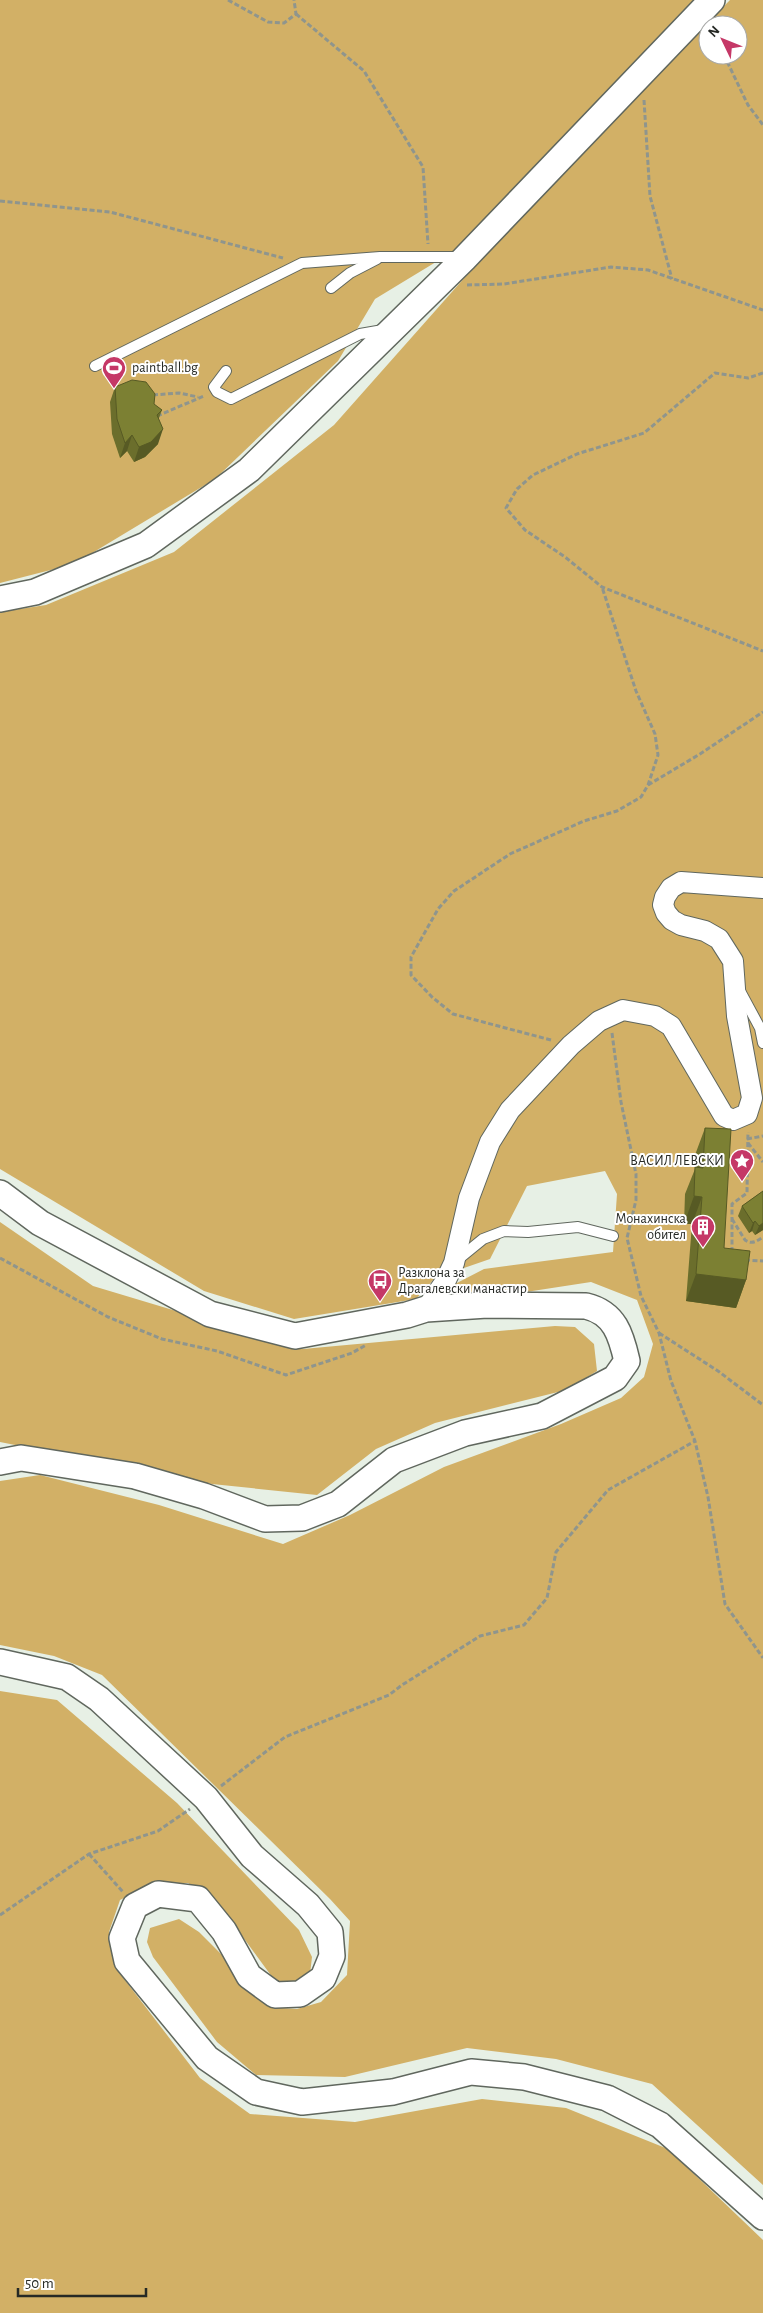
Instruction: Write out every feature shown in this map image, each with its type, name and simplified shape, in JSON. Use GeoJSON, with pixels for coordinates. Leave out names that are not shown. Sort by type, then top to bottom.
{"type":"FeatureCollection","features":[{"type":"Feature","properties":{"kind":"street"},"geometry":{"type":"LineString","coordinates":[[0,599],[35,592],[146,545],[248,470],[464,259],[712,0]]}},
{"type":"Feature","properties":{"kind":"street"},"geometry":{"type":"LineString","coordinates":[[426,1309],[445,1282],[454,1263],[468,1198],[490,1142],[510,1110],[571,1045],[599,1021],[623,1010],[655,1016],[670,1026],[724,1116],[733,1120],[739,1120],[747,1114],[752,1098],[736,1016],[733,961],[720,939],[705,931],[672,920],[666,914],[664,905],[665,897],[671,888],[681,882],[763,888]]}},
{"type":"Feature","properties":{"kind":"street"},"geometry":{"type":"LineString","coordinates":[[0,1193],[40,1223],[210,1314],[295,1336],[407,1316],[426,1309],[487,1305],[586,1306],[600,1309],[613,1322],[622,1338],[627,1361],[614,1378],[542,1416],[465,1432],[394,1460],[338,1504],[302,1518],[265,1519],[204,1496],[135,1476],[21,1458],[0,1462]]}},
{"type":"Feature","properties":{"kind":"street"},"geometry":{"type":"LineString","coordinates":[[0,1662],[68,1677],[99,1699],[206,1798],[252,1856],[308,1905],[330,1932],[332,1956],[323,1978],[300,1994],[275,1995],[249,1976],[224,1931],[198,1900],[158,1894],[135,1906],[122,1938],[128,1961],[206,2058],[256,2092],[302,2102],[393,2092],[471,2072],[524,2076],[606,2098],[660,2125],[763,2217]]}},
{"type":"Feature","properties":{"kind":"lane"},"geometry":{"type":"LineString","coordinates":[[331,288],[350,273],[380,257]]}},
{"type":"Feature","properties":{"kind":"lane"},"geometry":{"type":"LineString","coordinates":[[96,366],[302,263],[380,257],[458,257],[464,259]]}},
{"type":"Feature","properties":{"kind":"lane"},"geometry":{"type":"LineString","coordinates":[[226,371],[214,387],[231,399],[360,334],[392,329]]}},
{"type":"Feature","properties":{"kind":"lane"},"geometry":{"type":"LineString","coordinates":[[735,981],[760,1028],[763,1043]]}},
{"type":"Feature","properties":{"kind":"lane"},"geometry":{"type":"LineString","coordinates":[[454,1263],[483,1239],[504,1231],[528,1232],[578,1227],[613,1236]]}},
{"type":"Feature","properties":{"kind":"path"},"geometry":{"type":"LineString","coordinates":[[228,0],[268,22],[284,23],[296,14]]}},
{"type":"Feature","properties":{"kind":"path"},"geometry":{"type":"LineString","coordinates":[[294,0],[296,14],[364,71],[423,167],[429,257]]}},
{"type":"Feature","properties":{"kind":"path"},"geometry":{"type":"LineString","coordinates":[[729,65],[748,105],[763,125]]}},
{"type":"Feature","properties":{"kind":"path"},"geometry":{"type":"LineString","coordinates":[[643,72],[650,196],[672,279]]}},
{"type":"Feature","properties":{"kind":"path"},"geometry":{"type":"LineString","coordinates":[[0,201],[110,212],[302,263]]}},
{"type":"Feature","properties":{"kind":"path"},"geometry":{"type":"LineString","coordinates":[[436,285],[504,284],[611,267],[648,270],[763,310]]}},
{"type":"Feature","properties":{"kind":"path"},"geometry":{"type":"LineString","coordinates":[[763,373],[748,378],[715,373],[644,433],[577,454],[534,475],[517,490],[506,508],[525,530],[565,557],[602,587],[763,651]]}},
{"type":"Feature","properties":{"kind":"path"},"geometry":{"type":"LineString","coordinates":[[149,419],[216,390]]}},
{"type":"Feature","properties":{"kind":"path"},"geometry":{"type":"LineString","coordinates":[[146,396],[179,393],[201,397]]}},
{"type":"Feature","properties":{"kind":"path"},"geometry":{"type":"LineString","coordinates":[[571,1045],[452,1014],[411,975],[411,957],[438,909],[454,890],[510,854],[584,821],[618,811],[640,797],[648,785],[658,755],[654,734],[636,691],[602,587]]}},
{"type":"Feature","properties":{"kind":"path"},"geometry":{"type":"LineString","coordinates":[[648,785],[700,754],[763,712]]}},
{"type":"Feature","properties":{"kind":"path"},"geometry":{"type":"LineString","coordinates":[[623,1010],[611,1034],[621,1102],[636,1174],[636,1200],[627,1238],[641,1296],[659,1333],[671,1381],[694,1441],[708,1497],[725,1604],[763,1658]]}},
{"type":"Feature","properties":{"kind":"path"},"geometry":{"type":"LineString","coordinates":[[747,1114],[747,1193],[750,1199]]}},
{"type":"Feature","properties":{"kind":"path"},"geometry":{"type":"LineString","coordinates":[[748,1138],[763,1136]]}},
{"type":"Feature","properties":{"kind":"path"},"geometry":{"type":"LineString","coordinates":[[748,1143],[763,1162]]}},
{"type":"Feature","properties":{"kind":"path"},"geometry":{"type":"LineString","coordinates":[[723,1250],[732,1250],[732,1204],[747,1193]]}},
{"type":"Feature","properties":{"kind":"path"},"geometry":{"type":"LineString","coordinates":[[732,1218],[745,1240],[755,1242],[763,1237]]}},
{"type":"Feature","properties":{"kind":"path"},"geometry":{"type":"LineString","coordinates":[[744,1260],[763,1261]]}},
{"type":"Feature","properties":{"kind":"path"},"geometry":{"type":"LineString","coordinates":[[659,1333],[718,1371],[763,1405]]}},
{"type":"Feature","properties":{"kind":"path"},"geometry":{"type":"LineString","coordinates":[[0,1915],[89,1854],[158,1831],[206,1798],[285,1737],[389,1695],[480,1636],[524,1625],[547,1598],[556,1552],[608,1490],[694,1441]]}},
{"type":"Feature","properties":{"kind":"path"},"geometry":{"type":"LineString","coordinates":[[89,1854],[135,1906]]}},
{"type":"Feature","properties":{"kind":"shaded area"},"geometry":{"type":"Polygon","coordinates":[[[0,0],[696,0],[459,248],[375,299],[338,361],[215,479],[74,564],[0,583],[0,0]]]}},
{"type":"Feature","properties":{"kind":"shaded area"},"geometry":{"type":"Polygon","coordinates":[[[730,0],[763,0],[763,2185],[652,2084],[556,2059],[467,2048],[345,2077],[256,2075],[217,2042],[153,1957],[147,1942],[150,1928],[179,1919],[199,1932],[223,1956],[250,1992],[269,2007],[297,2009],[321,2002],[347,1975],[350,1921],[330,1899],[102,1675],[54,1656],[0,1645],[0,1481],[40,1475],[159,1505],[283,1544],[350,1515],[444,1467],[561,1424],[621,1398],[644,1377],[653,1344],[637,1300],[591,1282],[461,1302],[455,1284],[484,1269],[613,1252],[617,1194],[605,1171],[527,1186],[490,1259],[435,1278],[416,1299],[294,1319],[204,1291],[0,1169],[0,612],[46,605],[174,552],[334,425],[529,205],[698,33],[698,65],[748,65],[748,15],[715,15],[730,0]]]}},
{"type":"Feature","properties":{"kind":"shaded area"},"geometry":{"type":"Polygon","coordinates":[[[0,1222],[93,1286],[303,1349],[555,1326],[575,1327],[594,1344],[597,1371],[566,1390],[435,1423],[376,1449],[317,1495],[212,1484],[0,1442],[0,1222]]]}},
{"type":"Feature","properties":{"kind":"shaded area"},"geometry":{"type":"Polygon","coordinates":[[[0,1691],[57,1700],[177,1803],[299,1930],[312,1957],[310,1974],[297,1985],[278,1985],[218,1903],[188,1883],[154,1883],[120,1900],[109,1932],[118,1971],[200,2078],[250,2114],[355,2122],[482,2099],[566,2108],[668,2149],[763,2240],[763,2313],[0,2313],[0,1691]]]}},
{"type":"Feature","properties":{"kind":"building"},"geometry":{"type":"Polygon","coordinates":[[[132,380],[146,382],[155,394],[154,404],[162,410],[157,415],[163,429],[151,442],[139,447],[132,435],[125,443],[117,419],[115,387],[132,380]]]}},
{"type":"Feature","properties":{"kind":"building"},"geometry":{"type":"Polygon","coordinates":[[[705,1128],[731,1129],[724,1248],[750,1251],[746,1280],[696,1274],[702,1197],[694,1196],[695,1167],[703,1168],[705,1128]]]}},
{"type":"Feature","properties":{"kind":"building"},"geometry":{"type":"Polygon","coordinates":[[[763,1191],[763,1223],[759,1226],[755,1221],[753,1223],[742,1206],[763,1191]]]}},
{"type":"Feature","properties":{"kind":"place","name":"paintball.bg"},"geometry":{"type":"Point","coordinates":[114,389]}},
{"type":"Feature","properties":{"kind":"place","name":"ВАСИЛ ЛЕВСКИ"},"geometry":{"type":"Point","coordinates":[742,1182]}},
{"type":"Feature","properties":{"kind":"place","name":"Монахинска обител"},"geometry":{"type":"Point","coordinates":[703,1248]}},
{"type":"Feature","properties":{"kind":"place","name":"Разклона за Драгалевски манастир"},"geometry":{"type":"Point","coordinates":[380,1302]}}]}
